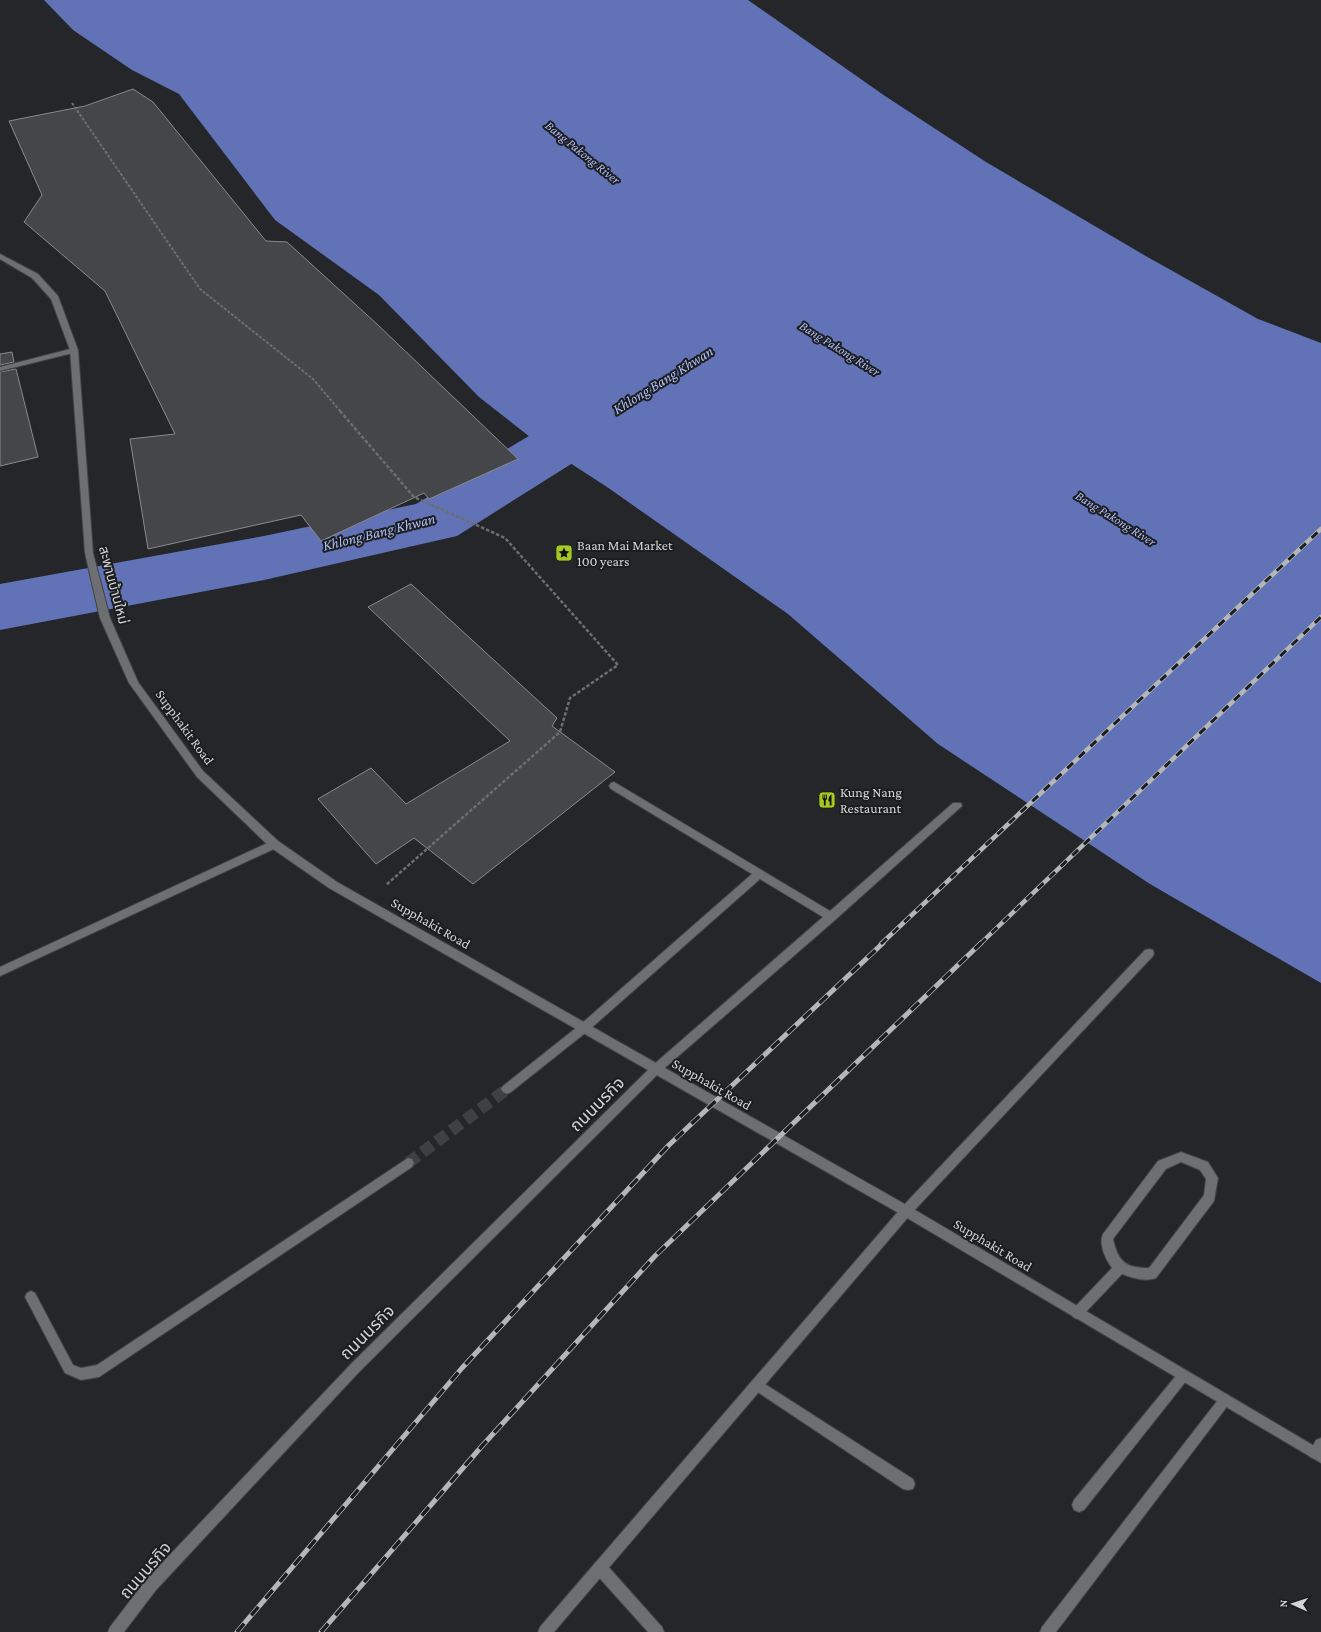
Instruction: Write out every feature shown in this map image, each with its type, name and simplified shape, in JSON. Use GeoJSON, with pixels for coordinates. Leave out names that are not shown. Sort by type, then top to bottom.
{"type":"FeatureCollection","features":[{"type":"Feature","properties":{"kind":"main road","name":"สะพานบ้านใหม่"},"geometry":{"type":"LineString","coordinates":[[0,256],[35,276],[55,298],[74,350],[89,553],[103,610],[134,683]]}},
{"type":"Feature","properties":{"kind":"main road"},"geometry":{"type":"LineString","coordinates":[[0,369],[74,350]]}},
{"type":"Feature","properties":{"kind":"main road","name":"Supphakit Road"},"geometry":{"type":"LineString","coordinates":[[134,683],[200,774],[274,844],[333,885],[906,1211],[1183,1376],[1319,1452]]}},
{"type":"Feature","properties":{"kind":"main road"},"geometry":{"type":"LineString","coordinates":[[614,786],[830,916]]}},
{"type":"Feature","properties":{"kind":"main road","name":"ถนนนรกิจ"},"geometry":{"type":"LineString","coordinates":[[115,1632],[151,1585],[355,1368],[656,1069],[957,806]]}},
{"type":"Feature","properties":{"kind":"main road"},"geometry":{"type":"LineString","coordinates":[[0,972],[274,844]]}},
{"type":"Feature","properties":{"kind":"main road"},"geometry":{"type":"LineString","coordinates":[[506,1089],[585,1028],[759,874]]}},
{"type":"Feature","properties":{"kind":"main road"},"geometry":{"type":"LineString","coordinates":[[544,1632],[906,1211],[1149,953]]}},
{"type":"Feature","properties":{"kind":"main road"},"geometry":{"type":"LineString","coordinates":[[1180,1157],[1204,1166],[1212,1178],[1210,1197],[1152,1274],[1134,1274],[1120,1268],[1109,1253],[1108,1238],[1162,1165],[1180,1157]]}},
{"type":"Feature","properties":{"kind":"main road"},"geometry":{"type":"LineString","coordinates":[[31,1297],[69,1369],[81,1374],[99,1371],[408,1163]]}},
{"type":"Feature","properties":{"kind":"main road"},"geometry":{"type":"LineString","coordinates":[[1077,1313],[1120,1268]]}},
{"type":"Feature","properties":{"kind":"main road"},"geometry":{"type":"LineString","coordinates":[[1079,1505],[1183,1376]]}},
{"type":"Feature","properties":{"kind":"main road"},"geometry":{"type":"LineString","coordinates":[[757,1385],[908,1484]]}},
{"type":"Feature","properties":{"kind":"main road"},"geometry":{"type":"LineString","coordinates":[[1046,1632],[1225,1400]]}},
{"type":"Feature","properties":{"kind":"main road"},"geometry":{"type":"LineString","coordinates":[[600,1568],[657,1632]]}},
{"type":"Feature","properties":{"kind":"path"},"geometry":{"type":"LineString","coordinates":[[72,103],[200,289],[313,379],[414,497],[505,538],[618,665],[570,698],[560,732],[365,903]]}},
{"type":"Feature","properties":{"kind":"water","name":"Bang Pakong River"},"geometry":{"type":"Polygon","coordinates":[[[44,0],[748,0],[885,96],[986,162],[1144,255],[1258,319],[1321,343],[1321,983],[1150,884],[938,744],[788,614],[607,487],[530,437],[479,397],[379,295],[275,220],[179,94],[132,70],[73,30],[44,0]]]}},
{"type":"Feature","properties":{"kind":"building"},"geometry":{"type":"Polygon","coordinates":[[[133,89],[153,102],[266,241],[287,242],[378,325],[518,459],[429,499],[424,493],[321,541],[301,515],[148,549],[130,439],[175,434],[105,291],[24,222],[42,195],[9,121],[85,106],[133,89]]]}},
{"type":"Feature","properties":{"kind":"building"},"geometry":{"type":"Polygon","coordinates":[[[12,352],[14,362],[0,365],[0,354],[12,352]]]}},
{"type":"Feature","properties":{"kind":"building"},"geometry":{"type":"Polygon","coordinates":[[[16,369],[38,457],[0,466],[0,372],[16,369]]]}},
{"type":"Feature","properties":{"kind":"building"},"geometry":{"type":"Polygon","coordinates":[[[411,584],[557,718],[552,726],[615,772],[473,884],[414,838],[376,864],[318,799],[371,768],[406,804],[510,741],[368,607],[411,584]]]}},
{"type":"Feature","properties":{"kind":"waterway","name":"Khlong Bang Khwan"},"geometry":{"type":"LineString","coordinates":[[0,607],[264,558],[435,521],[636,397]]}},
{"type":"Feature","properties":{"kind":"tunnel"},"geometry":{"type":"LineString","coordinates":[[408,1163],[507,1089]]}},
{"type":"Feature","properties":{"kind":"railway"},"geometry":{"type":"LineString","coordinates":[[881,944],[1321,529]]}},
{"type":"Feature","properties":{"kind":"railway"},"geometry":{"type":"LineString","coordinates":[[980,944],[1321,617]]}},
{"type":"Feature","properties":{"kind":"railway"},"geometry":{"type":"LineString","coordinates":[[237,1632],[462,1368],[669,1145],[883,943]]}},
{"type":"Feature","properties":{"kind":"railway"},"geometry":{"type":"LineString","coordinates":[[321,1632],[482,1446],[655,1256],[981,943]]}},
{"type":"Feature","properties":{"kind":"place","name":"Baan Mai Market 100 years"},"geometry":{"type":"Point","coordinates":[564,553]}},
{"type":"Feature","properties":{"kind":"place","name":"Kung Nang Restaurant"},"geometry":{"type":"Point","coordinates":[827,800]}}]}
